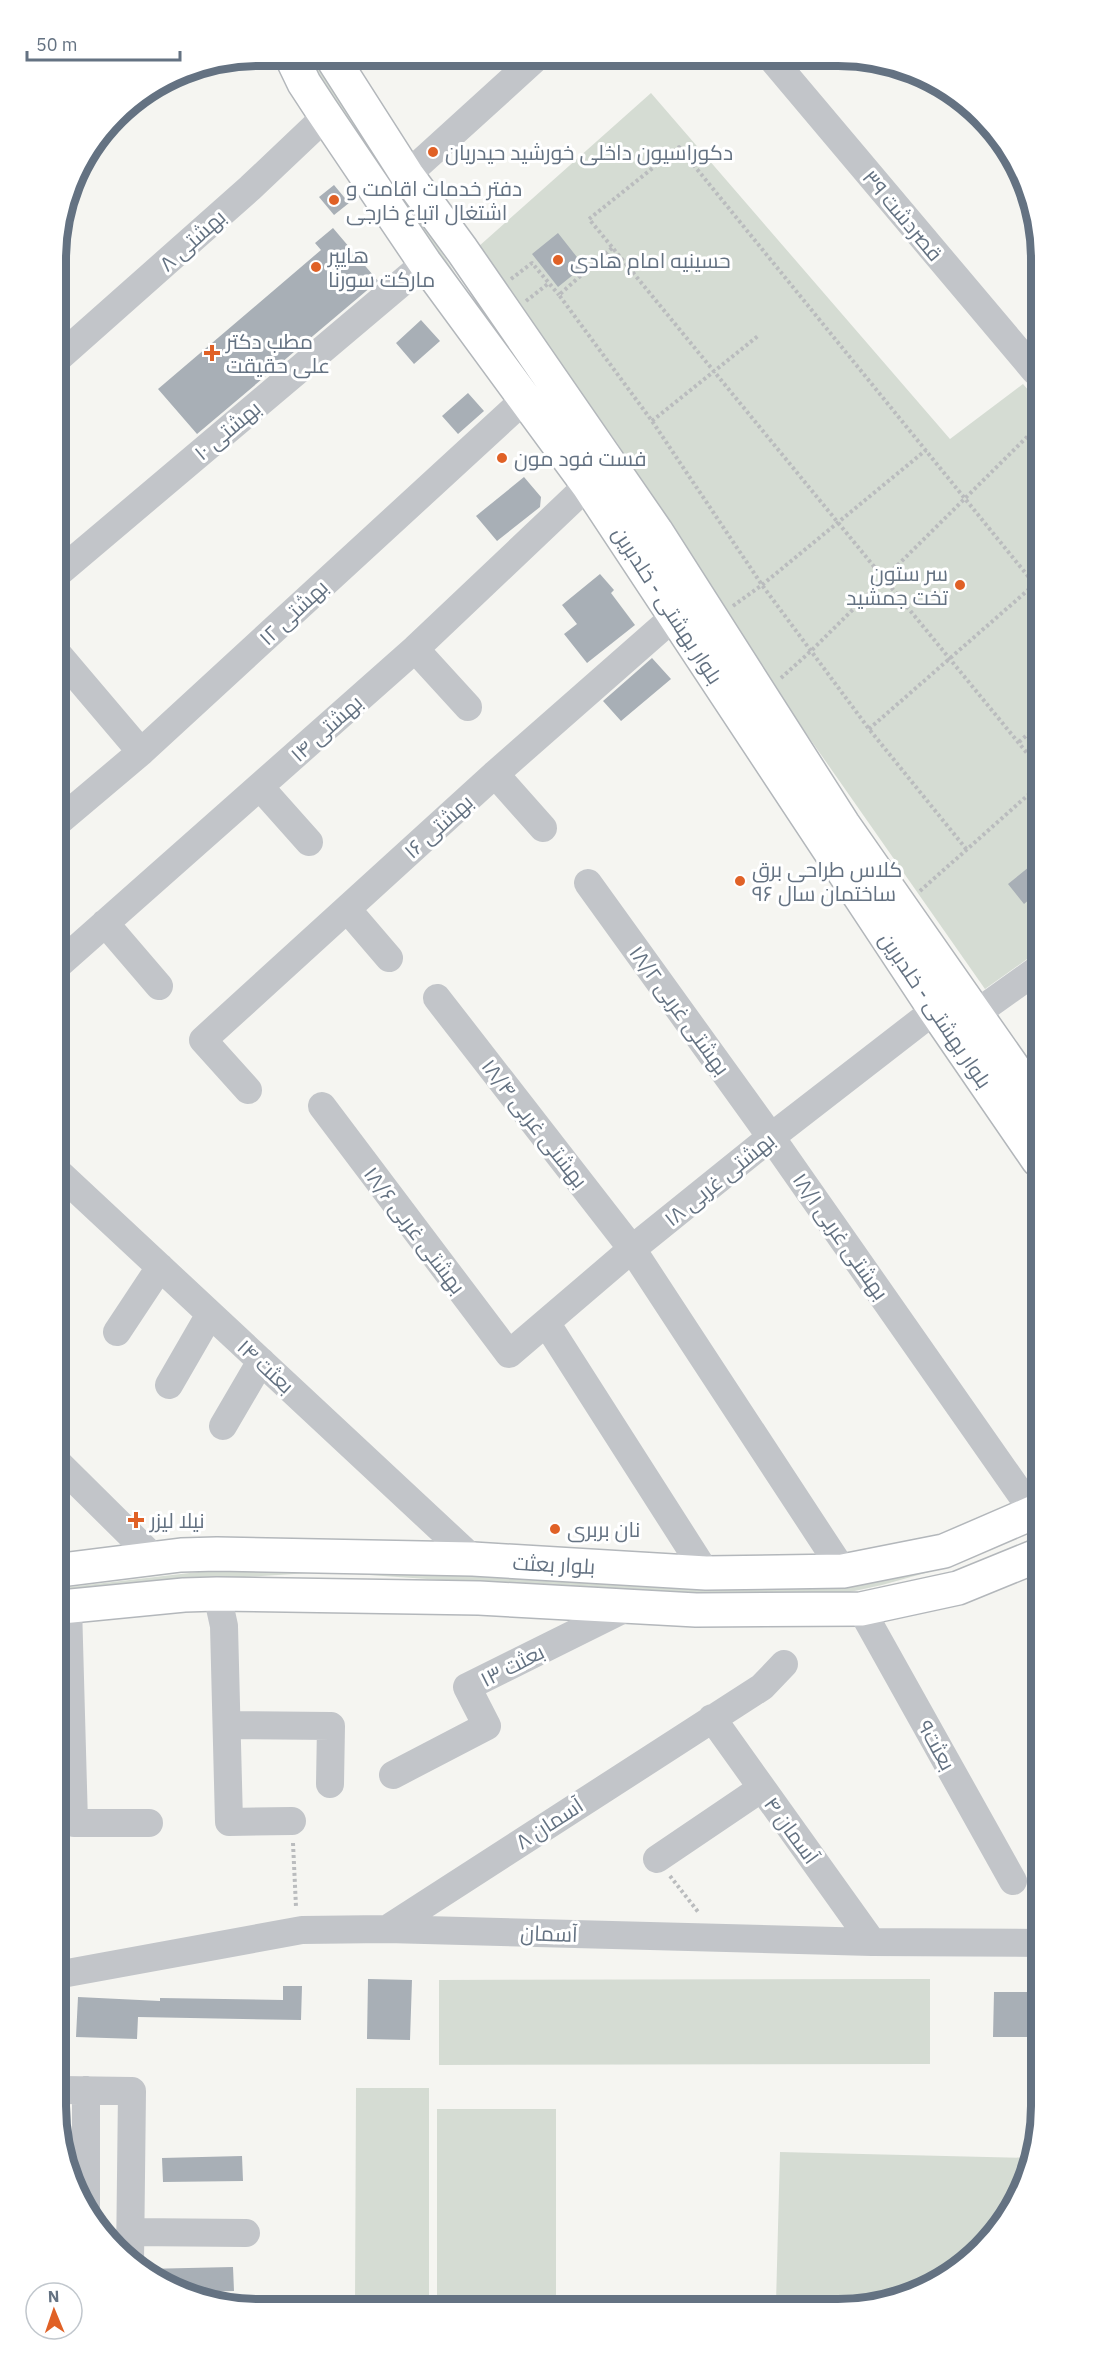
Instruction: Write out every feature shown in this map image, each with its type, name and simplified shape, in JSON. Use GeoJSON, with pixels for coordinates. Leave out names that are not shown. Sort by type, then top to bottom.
{"type":"FeatureCollection","features":[{"type":"Feature","properties":{"kind":"main road","name":"بلوار بهشتی - خلدبرین"},"geometry":{"type":"LineString","coordinates":[[296,66],[304,83],[425,263],[588,485],[935,1010],[1031,1150]]}},
{"type":"Feature","properties":{"kind":"main road","name":"بلوار بهشتی - خلدبرین"},"geometry":{"type":"LineString","coordinates":[[337,66],[407,175],[517,313],[843,824],[1031,1093]]}},
{"type":"Feature","properties":{"kind":"main road"},"geometry":{"type":"LineString","coordinates":[[485,343],[517,313]]}},
{"type":"Feature","properties":{"kind":"main road","name":"بلوار بعثت"},"geometry":{"type":"LineString","coordinates":[[66,1569],[181,1555],[217,1554],[473,1559],[706,1573],[843,1571],[951,1548],[1031,1515]]}},
{"type":"Feature","properties":{"kind":"main road"},"geometry":{"type":"LineString","coordinates":[[951,1548],[964,1586]]}},
{"type":"Feature","properties":{"kind":"main road"},"geometry":{"type":"LineString","coordinates":[[217,1554],[217,1594]]}},
{"type":"Feature","properties":{"kind":"main road","name":"بلوار بعثت"},"geometry":{"type":"LineString","coordinates":[[66,1607],[217,1594],[479,1598],[626,1608],[696,1610],[861,1609],[964,1586],[1031,1558]]}},
{"type":"Feature","properties":{"kind":"street"},"geometry":{"type":"LineString","coordinates":[[407,175],[527,66]]}},
{"type":"Feature","properties":{"kind":"street","name":"قصردشت ۳۹"},"geometry":{"type":"LineString","coordinates":[[778,66],[1031,366]]}},
{"type":"Feature","properties":{"kind":"street","name":"۸ بهشتی"},"geometry":{"type":"LineString","coordinates":[[66,351],[250,188],[326,116]]}},
{"type":"Feature","properties":{"kind":"street","name":"۱۰ بهشتی"},"geometry":{"type":"LineString","coordinates":[[66,566],[425,263]]}},
{"type":"Feature","properties":{"kind":"street","name":"۱۲ بهشتی"},"geometry":{"type":"LineString","coordinates":[[66,815],[141,752],[526,398]]}},
{"type":"Feature","properties":{"kind":"street","name":"۱۴ بهشتی"},"geometry":{"type":"LineString","coordinates":[[66,958],[415,649],[588,485]]}},
{"type":"Feature","properties":{"kind":"street","name":"۱۶ بهشتی"},"geometry":{"type":"LineString","coordinates":[[248,1090],[203,1040],[495,774],[676,615]]}},
{"type":"Feature","properties":{"kind":"street"},"geometry":{"type":"LineString","coordinates":[[415,649],[468,707]]}},
{"type":"Feature","properties":{"kind":"street"},"geometry":{"type":"LineString","coordinates":[[66,664],[141,752]]}},
{"type":"Feature","properties":{"kind":"street"},"geometry":{"type":"LineString","coordinates":[[495,774],[543,828]]}},
{"type":"Feature","properties":{"kind":"street"},"geometry":{"type":"LineString","coordinates":[[260,786],[309,842]]}},
{"type":"Feature","properties":{"kind":"street","name":"بهشتی غربی ۱۸/۲"},"geometry":{"type":"LineString","coordinates":[[588,883],[771,1137]]}},
{"type":"Feature","properties":{"kind":"street"},"geometry":{"type":"LineString","coordinates":[[347,909],[390,958]]}},
{"type":"Feature","properties":{"kind":"street"},"geometry":{"type":"LineString","coordinates":[[105,923],[159,986]]}},
{"type":"Feature","properties":{"kind":"street"},"geometry":{"type":"LineString","coordinates":[[975,1015],[1031,974]]}},
{"type":"Feature","properties":{"kind":"street","name":"بهشتی غربی ۱۸/۴"},"geometry":{"type":"LineString","coordinates":[[437,998],[632,1249],[843,1571]]}},
{"type":"Feature","properties":{"kind":"street","name":"بهشتی غربی ۱۸"},"geometry":{"type":"LineString","coordinates":[[509,1354],[632,1249],[771,1137],[935,1010]]}},
{"type":"Feature","properties":{"kind":"street","name":"بهشتی غربی ۱۸/۶"},"geometry":{"type":"LineString","coordinates":[[322,1106],[509,1354]]}},
{"type":"Feature","properties":{"kind":"street","name":"بهشتی غربی ۱۸/۱"},"geometry":{"type":"LineString","coordinates":[[771,1137],[1031,1504]]}},
{"type":"Feature","properties":{"kind":"street","name":"بعثت ۱۴"},"geometry":{"type":"LineString","coordinates":[[66,1180],[473,1559]]}},
{"type":"Feature","properties":{"kind":"street"},"geometry":{"type":"LineString","coordinates":[[117,1332],[160,1267]]}},
{"type":"Feature","properties":{"kind":"street"},"geometry":{"type":"LineString","coordinates":[[169,1385],[210,1314]]}},
{"type":"Feature","properties":{"kind":"street"},"geometry":{"type":"LineString","coordinates":[[548,1323],[706,1573]]}},
{"type":"Feature","properties":{"kind":"street"},"geometry":{"type":"LineString","coordinates":[[223,1426],[261,1361]]}},
{"type":"Feature","properties":{"kind":"street"},"geometry":{"type":"LineString","coordinates":[[66,1471],[154,1558]]}},
{"type":"Feature","properties":{"kind":"street"},"geometry":{"type":"LineString","coordinates":[[217,1594],[224,1626],[229,1822],[292,1821]]}},
{"type":"Feature","properties":{"kind":"street","name":"۱۳ بعثت"},"geometry":{"type":"LineString","coordinates":[[393,1775],[486,1726],[467,1687],[626,1608]]}},
{"type":"Feature","properties":{"kind":"street","name":"بعثت۹"},"geometry":{"type":"LineString","coordinates":[[861,1609],[1013,1881]]}},
{"type":"Feature","properties":{"kind":"street"},"geometry":{"type":"LineString","coordinates":[[66,1650],[74,1823],[148,1823]]}},
{"type":"Feature","properties":{"kind":"street","name":"۸ آسمان"},"geometry":{"type":"LineString","coordinates":[[387,1929],[762,1687],[784,1664]]}},
{"type":"Feature","properties":{"kind":"street","name":"۴ آسمان"},"geometry":{"type":"LineString","coordinates":[[712,1718],[872,1942]]}},
{"type":"Feature","properties":{"kind":"street"},"geometry":{"type":"LineString","coordinates":[[228,1725],[332,1725],[330,1785]]}},
{"type":"Feature","properties":{"kind":"street"},"geometry":{"type":"LineString","coordinates":[[657,1859],[762,1788]]}},
{"type":"Feature","properties":{"kind":"street","name":"آسمان"},"geometry":{"type":"LineString","coordinates":[[66,1973],[297,1931],[387,1929],[1031,1944]]}},
{"type":"Feature","properties":{"kind":"street"},"geometry":{"type":"LineString","coordinates":[[83,2185],[74,2090],[132,2091],[130,2249]]}},
{"type":"Feature","properties":{"kind":"street"},"geometry":{"type":"LineString","coordinates":[[130,2232],[246,2233]]}},
{"type":"Feature","properties":{"kind":"path"},"geometry":{"type":"LineString","coordinates":[[1031,580],[679,147],[589,219],[1031,758]]}},
{"type":"Feature","properties":{"kind":"path"},"geometry":{"type":"LineString","coordinates":[[559,295],[612,248]]}},
{"type":"Feature","properties":{"kind":"path"},"geometry":{"type":"LineString","coordinates":[[506,282],[532,263],[559,295],[652,421],[762,585],[869,729],[967,850]]}},
{"type":"Feature","properties":{"kind":"path"},"geometry":{"type":"LineString","coordinates":[[517,313],[549,283]]}},
{"type":"Feature","properties":{"kind":"path"},"geometry":{"type":"LineString","coordinates":[[652,421],[758,336]]}},
{"type":"Feature","properties":{"kind":"path"},"geometry":{"type":"LineString","coordinates":[[760,695],[812,650],[1031,433]]}},
{"type":"Feature","properties":{"kind":"path"},"geometry":{"type":"LineString","coordinates":[[713,621],[762,585],[926,450]]}},
{"type":"Feature","properties":{"kind":"path"},"geometry":{"type":"LineString","coordinates":[[869,729],[1031,588]]}},
{"type":"Feature","properties":{"kind":"path"},"geometry":{"type":"LineString","coordinates":[[1019,742],[1031,731]]}},
{"type":"Feature","properties":{"kind":"path"},"geometry":{"type":"LineString","coordinates":[[899,906],[932,881],[1031,792]]}},
{"type":"Feature","properties":{"kind":"path"},"geometry":{"type":"LineString","coordinates":[[292,1821],[297,1931]]}},
{"type":"Feature","properties":{"kind":"path"},"geometry":{"type":"LineString","coordinates":[[657,1859],[718,1938]]}},
{"type":"Feature","properties":{"kind":"shaded area"},"geometry":{"type":"Polygon","coordinates":[[[302,66],[325,66],[365,134],[473,301],[422,242],[302,66]]]}},
{"type":"Feature","properties":{"kind":"shaded area"},"geometry":{"type":"Polygon","coordinates":[[[651,93],[950,439],[1023,384],[1031,393],[1031,956],[985,989],[789,709],[617,443],[478,247],[651,93]]]}},
{"type":"Feature","properties":{"kind":"shaded area"},"geometry":{"type":"Polygon","coordinates":[[[241,1567],[947,1567],[827,1597],[617,1592],[326,1572],[129,1584],[66,1594],[66,1587],[241,1567]]]}},
{"type":"Feature","properties":{"kind":"shaded area"},"geometry":{"type":"Polygon","coordinates":[[[930,1979],[930,2064],[439,2065],[439,1980],[930,1979]]]}},
{"type":"Feature","properties":{"kind":"shaded area"},"geometry":{"type":"Polygon","coordinates":[[[356,2088],[429,2088],[429,2299],[355,2299],[356,2088]]]}},
{"type":"Feature","properties":{"kind":"shaded area"},"geometry":{"type":"Polygon","coordinates":[[[437,2109],[556,2109],[556,2299],[437,2299],[437,2109]]]}},
{"type":"Feature","properties":{"kind":"shaded area"},"geometry":{"type":"Polygon","coordinates":[[[780,2152],[1023,2158],[1016,2180],[991,2223],[965,2251],[935,2273],[888,2292],[863,2297],[776,2299],[780,2152]]]}},
{"type":"Feature","properties":{"kind":"building","name":"دفتر خدمات اقامت و اشتغال اتباع خارجی"},"geometry":{"type":"Polygon","coordinates":[[[334,185],[349,203],[334,215],[319,197],[334,185]]]}},
{"type":"Feature","properties":{"kind":"building"},"geometry":{"type":"Polygon","coordinates":[[[333,228],[378,281],[197,434],[158,389],[321,250],[315,243],[333,228]]]}},
{"type":"Feature","properties":{"kind":"building","name":"حسینیه امام هادی"},"geometry":{"type":"Polygon","coordinates":[[[558,233],[584,266],[558,287],[532,254],[558,233]]]}},
{"type":"Feature","properties":{"kind":"building"},"geometry":{"type":"Polygon","coordinates":[[[421,320],[440,341],[414,364],[396,343],[421,320]]]}},
{"type":"Feature","properties":{"kind":"building"},"geometry":{"type":"Polygon","coordinates":[[[468,393],[484,411],[458,434],[442,416],[468,393]]]}},
{"type":"Feature","properties":{"kind":"building"},"geometry":{"type":"Polygon","coordinates":[[[524,477],[541,497],[540,507],[497,541],[476,516],[524,477]]]}},
{"type":"Feature","properties":{"kind":"building"},"geometry":{"type":"Polygon","coordinates":[[[600,574],[614,590],[611,593],[635,625],[587,663],[564,634],[577,624],[562,605],[600,574]]]}},
{"type":"Feature","properties":{"kind":"building"},"geometry":{"type":"Polygon","coordinates":[[[652,658],[671,679],[621,721],[603,701],[652,658]]]}},
{"type":"Feature","properties":{"kind":"building"},"geometry":{"type":"Polygon","coordinates":[[[1029,867],[1031,869],[1031,898],[1024,904],[1008,884],[1029,867]]]}},
{"type":"Feature","properties":{"kind":"building"},"geometry":{"type":"Polygon","coordinates":[[[368,1979],[412,1980],[410,2040],[367,2039],[368,1979]]]}},
{"type":"Feature","properties":{"kind":"building"},"geometry":{"type":"Polygon","coordinates":[[[283,1986],[302,1986],[301,2020],[138,2017],[137,2039],[76,2037],[78,1997],[160,2001],[160,1998],[283,2000],[283,1986]]]}},
{"type":"Feature","properties":{"kind":"building"},"geometry":{"type":"Polygon","coordinates":[[[994,1992],[1031,1992],[1031,2037],[993,2037],[994,1992]]]}},
{"type":"Feature","properties":{"kind":"building"},"geometry":{"type":"Polygon","coordinates":[[[242,2156],[243,2181],[163,2182],[162,2158],[242,2156]]]}},
{"type":"Feature","properties":{"kind":"building"},"geometry":{"type":"Polygon","coordinates":[[[233,2267],[234,2291],[208,2292],[197,2289],[157,2269],[233,2267]]]}},
{"type":"Feature","properties":{"kind":"place","name":"دکوراسیون داخلی خورشید حیدریان"},"geometry":{"type":"Point","coordinates":[433,152]}},
{"type":"Feature","properties":{"kind":"place","name":"دفتر خدمات اقامت و اشتغال اتباع خارجی"},"geometry":{"type":"Point","coordinates":[334,200]}},
{"type":"Feature","properties":{"kind":"place","name":"حسینیه امام هادی"},"geometry":{"type":"Point","coordinates":[558,260]}},
{"type":"Feature","properties":{"kind":"place","name":"هایپر مارکت سورنا"},"geometry":{"type":"Point","coordinates":[316,267]}},
{"type":"Feature","properties":{"kind":"place","name":"مطب دکتر علی حقیقت"},"geometry":{"type":"Point","coordinates":[212,353]}},
{"type":"Feature","properties":{"kind":"place","name":"فست فود مون"},"geometry":{"type":"Point","coordinates":[502,458]}},
{"type":"Feature","properties":{"kind":"place","name":"سر ستون تخت جمشید"},"geometry":{"type":"Point","coordinates":[960,585]}},
{"type":"Feature","properties":{"kind":"place","name":"کلاس طراحی برق ساختمان سال ۹۶"},"geometry":{"type":"Point","coordinates":[740,881]}},
{"type":"Feature","properties":{"kind":"place","name":"نیلا لیزر"},"geometry":{"type":"Point","coordinates":[136,1520]}},
{"type":"Feature","properties":{"kind":"place","name":"نان بربری"},"geometry":{"type":"Point","coordinates":[555,1529]}}]}
